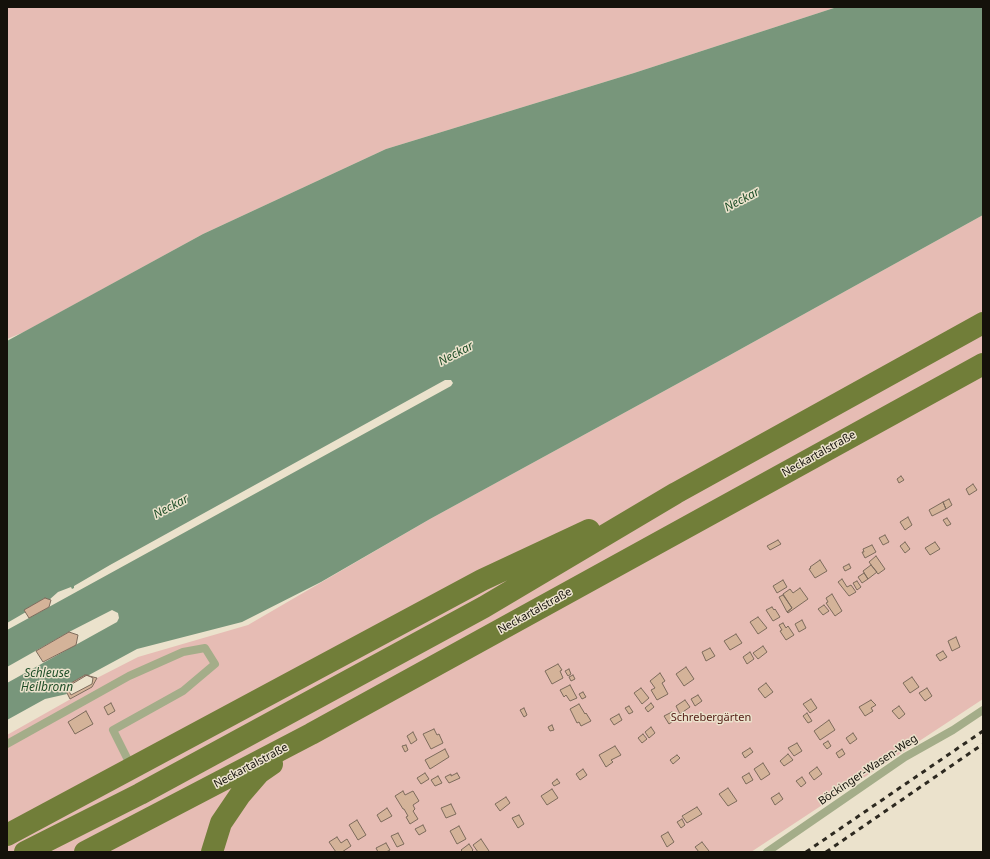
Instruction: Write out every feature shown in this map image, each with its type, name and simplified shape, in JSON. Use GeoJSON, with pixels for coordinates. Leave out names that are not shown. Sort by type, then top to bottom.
{"type":"FeatureCollection","features":[{"type":"Feature","properties":{"kind":"main road"},"geometry":{"type":"LineString","coordinates":[[25,852],[140,794],[484,607],[676,493],[983,323]]}},
{"type":"Feature","properties":{"kind":"main road","name":"Neckartalstraße"},"geometry":{"type":"LineString","coordinates":[[85,852],[312,734],[983,364]]}},
{"type":"Feature","properties":{"kind":"main road"},"geometry":{"type":"LineString","coordinates":[[7,835],[482,580],[608,522],[676,493]]}},
{"type":"Feature","properties":{"kind":"main road"},"geometry":{"type":"LineString","coordinates":[[212,852],[221,823],[240,795],[259,773],[312,734]]}},
{"type":"Feature","properties":{"kind":"lane"},"geometry":{"type":"LineString","coordinates":[[7,744],[129,676],[184,652],[206,648],[215,664],[183,690],[113,730],[132,768]]}},
{"type":"Feature","properties":{"kind":"lane","name":"Böckinger-Wasen-Weg"},"geometry":{"type":"LineString","coordinates":[[767,852],[905,757],[954,730],[983,710]]}},
{"type":"Feature","properties":{"kind":"green space"},"geometry":{"type":"Polygon","coordinates":[[[7,7],[837,7],[634,73],[386,149],[203,234],[24,332],[7,339],[7,7]]]}},
{"type":"Feature","properties":{"kind":"green space","name":"Schrebergärten"},"geometry":{"type":"Polygon","coordinates":[[[983,215],[983,699],[751,852],[7,852],[7,735],[92,687],[97,678],[138,657],[248,625],[430,519],[983,215]]]}},
{"type":"Feature","properties":{"kind":"water"},"geometry":{"type":"Polygon","coordinates":[[[837,7],[983,7],[983,215],[430,519],[321,582],[242,622],[137,649],[64,687],[67,694],[45,699],[7,720],[7,683],[117,622],[119,618],[118,613],[112,610],[7,667],[7,630],[451,386],[453,383],[451,380],[445,380],[110,565],[74,586],[74,588],[72,589],[71,587],[58,592],[49,600],[45,598],[25,610],[26,612],[7,623],[7,341],[203,234],[386,149],[634,73],[837,7]]]}},
{"type":"Feature","properties":{"kind":"building"},"geometry":{"type":"Polygon","coordinates":[[[901,476],[904,480],[899,483],[897,479],[901,476]]]}},
{"type":"Feature","properties":{"kind":"building"},"geometry":{"type":"Polygon","coordinates":[[[973,484],[977,490],[969,495],[966,489],[973,484]]]}},
{"type":"Feature","properties":{"kind":"building"},"geometry":{"type":"Polygon","coordinates":[[[949,499],[952,505],[946,509],[943,502],[949,499]]]}},
{"type":"Feature","properties":{"kind":"building"},"geometry":{"type":"Polygon","coordinates":[[[943,502],[946,509],[932,516],[929,510],[943,502]]]}},
{"type":"Feature","properties":{"kind":"building"},"geometry":{"type":"Polygon","coordinates":[[[908,517],[912,525],[905,530],[900,522],[908,517]]]}},
{"type":"Feature","properties":{"kind":"building"},"geometry":{"type":"Polygon","coordinates":[[[947,518],[951,524],[947,526],[943,520],[947,518]]]}},
{"type":"Feature","properties":{"kind":"building"},"geometry":{"type":"Polygon","coordinates":[[[885,535],[889,542],[883,545],[879,538],[885,535]]]}},
{"type":"Feature","properties":{"kind":"building"},"geometry":{"type":"Polygon","coordinates":[[[778,540],[781,544],[770,550],[767,546],[778,540]]]}},
{"type":"Feature","properties":{"kind":"building"},"geometry":{"type":"Polygon","coordinates":[[[905,542],[910,549],[905,553],[900,546],[905,542]]]}},
{"type":"Feature","properties":{"kind":"building"},"geometry":{"type":"Polygon","coordinates":[[[935,542],[940,549],[930,555],[925,548],[935,542]]]}},
{"type":"Feature","properties":{"kind":"building"},"geometry":{"type":"Polygon","coordinates":[[[872,545],[876,552],[865,558],[862,552],[864,552],[863,549],[872,545]]]}},
{"type":"Feature","properties":{"kind":"building"},"geometry":{"type":"Polygon","coordinates":[[[876,556],[885,569],[878,574],[869,562],[876,556]]]}},
{"type":"Feature","properties":{"kind":"building"},"geometry":{"type":"Polygon","coordinates":[[[820,560],[827,571],[815,578],[809,569],[820,560]]]}},
{"type":"Feature","properties":{"kind":"building"},"geometry":{"type":"Polygon","coordinates":[[[849,564],[851,568],[845,571],[843,567],[849,564]]]}},
{"type":"Feature","properties":{"kind":"building"},"geometry":{"type":"Polygon","coordinates":[[[871,565],[877,572],[868,579],[863,571],[871,565]]]}},
{"type":"Feature","properties":{"kind":"building"},"geometry":{"type":"Polygon","coordinates":[[[864,573],[868,579],[862,583],[858,577],[864,573]]]}},
{"type":"Feature","properties":{"kind":"building"},"geometry":{"type":"Polygon","coordinates":[[[842,579],[847,587],[851,585],[856,592],[849,596],[838,582],[842,579]]]}},
{"type":"Feature","properties":{"kind":"building"},"geometry":{"type":"Polygon","coordinates":[[[783,580],[787,587],[777,593],[773,586],[783,580]]]}},
{"type":"Feature","properties":{"kind":"building"},"geometry":{"type":"Polygon","coordinates":[[[857,581],[861,587],[857,590],[853,583],[857,581]]]}},
{"type":"Feature","properties":{"kind":"building"},"geometry":{"type":"Polygon","coordinates":[[[800,588],[808,599],[788,613],[787,612],[792,608],[783,594],[790,589],[793,593],[800,588]]]}},
{"type":"Feature","properties":{"kind":"building"},"geometry":{"type":"Polygon","coordinates":[[[832,594],[842,611],[835,616],[826,603],[828,602],[826,598],[832,594]]]}},
{"type":"Feature","properties":{"kind":"building"},"geometry":{"type":"Polygon","coordinates":[[[783,595],[792,608],[787,612],[779,597],[783,595]]]}},
{"type":"Feature","properties":{"kind":"building"},"geometry":{"type":"Polygon","coordinates":[[[45,598],[51,600],[49,607],[29,618],[24,610],[45,598]]]}},
{"type":"Feature","properties":{"kind":"building"},"geometry":{"type":"Polygon","coordinates":[[[824,605],[829,611],[823,615],[818,609],[824,605]]]}},
{"type":"Feature","properties":{"kind":"building"},"geometry":{"type":"Polygon","coordinates":[[[772,607],[780,617],[773,621],[766,610],[772,607]]]}},
{"type":"Feature","properties":{"kind":"building"},"geometry":{"type":"Polygon","coordinates":[[[758,617],[767,628],[758,634],[750,622],[758,617]]]}},
{"type":"Feature","properties":{"kind":"building"},"geometry":{"type":"Polygon","coordinates":[[[802,620],[806,628],[799,632],[795,624],[802,620]]]}},
{"type":"Feature","properties":{"kind":"building"},"geometry":{"type":"Polygon","coordinates":[[[783,623],[786,628],[788,626],[794,635],[786,640],[780,631],[782,630],[779,625],[783,623]]]}},
{"type":"Feature","properties":{"kind":"building"},"geometry":{"type":"Polygon","coordinates":[[[69,632],[78,635],[76,645],[43,662],[36,651],[69,632]]]}},
{"type":"Feature","properties":{"kind":"building"},"geometry":{"type":"Polygon","coordinates":[[[736,634],[742,643],[730,650],[724,641],[736,634]]]}},
{"type":"Feature","properties":{"kind":"building"},"geometry":{"type":"Polygon","coordinates":[[[956,637],[960,647],[952,651],[948,641],[956,637]]]}},
{"type":"Feature","properties":{"kind":"building"},"geometry":{"type":"Polygon","coordinates":[[[763,646],[767,652],[758,659],[753,653],[763,646]]]}},
{"type":"Feature","properties":{"kind":"building"},"geometry":{"type":"Polygon","coordinates":[[[710,648],[715,656],[706,661],[702,652],[710,648]]]}},
{"type":"Feature","properties":{"kind":"building"},"geometry":{"type":"Polygon","coordinates":[[[943,651],[947,657],[940,661],[936,655],[943,651]]]}},
{"type":"Feature","properties":{"kind":"building"},"geometry":{"type":"Polygon","coordinates":[[[750,652],[754,659],[747,664],[743,657],[750,652]]]}},
{"type":"Feature","properties":{"kind":"building"},"geometry":{"type":"Polygon","coordinates":[[[558,664],[562,670],[560,671],[563,678],[552,684],[545,671],[558,664]]]}},
{"type":"Feature","properties":{"kind":"building"},"geometry":{"type":"Polygon","coordinates":[[[686,667],[694,679],[684,686],[676,674],[686,667]]]}},
{"type":"Feature","properties":{"kind":"building"},"geometry":{"type":"Polygon","coordinates":[[[569,669],[571,674],[568,676],[565,671],[569,669]]]}},
{"type":"Feature","properties":{"kind":"building"},"geometry":{"type":"Polygon","coordinates":[[[660,673],[665,681],[662,683],[668,694],[657,700],[651,690],[655,688],[650,681],[660,673]]]}},
{"type":"Feature","properties":{"kind":"building"},"geometry":{"type":"Polygon","coordinates":[[[85,675],[97,678],[92,687],[70,699],[64,687],[85,675]]]}},
{"type":"Feature","properties":{"kind":"building"},"geometry":{"type":"Polygon","coordinates":[[[87,675],[93,678],[92,684],[71,695],[67,687],[87,675]]]}},
{"type":"Feature","properties":{"kind":"building"},"geometry":{"type":"Polygon","coordinates":[[[573,675],[575,679],[571,681],[569,677],[573,675]]]}},
{"type":"Feature","properties":{"kind":"building"},"geometry":{"type":"Polygon","coordinates":[[[912,677],[919,687],[910,693],[903,683],[912,677]]]}},
{"type":"Feature","properties":{"kind":"building"},"geometry":{"type":"Polygon","coordinates":[[[766,683],[773,692],[765,698],[758,689],[766,683]]]}},
{"type":"Feature","properties":{"kind":"building"},"geometry":{"type":"Polygon","coordinates":[[[570,685],[577,698],[570,701],[566,695],[564,697],[560,690],[570,685]]]}},
{"type":"Feature","properties":{"kind":"building"},"geometry":{"type":"Polygon","coordinates":[[[641,688],[649,698],[642,704],[634,693],[641,688]]]}},
{"type":"Feature","properties":{"kind":"building"},"geometry":{"type":"Polygon","coordinates":[[[927,688],[932,696],[925,701],[919,693],[927,688]]]}},
{"type":"Feature","properties":{"kind":"building"},"geometry":{"type":"Polygon","coordinates":[[[583,692],[586,697],[582,699],[579,694],[583,692]]]}},
{"type":"Feature","properties":{"kind":"building"},"geometry":{"type":"Polygon","coordinates":[[[698,695],[702,701],[695,706],[691,699],[698,695]]]}},
{"type":"Feature","properties":{"kind":"building"},"geometry":{"type":"Polygon","coordinates":[[[811,699],[817,708],[810,713],[803,704],[811,699]]]}},
{"type":"Feature","properties":{"kind":"building"},"geometry":{"type":"Polygon","coordinates":[[[685,700],[690,707],[680,714],[676,706],[685,700]]]}},
{"type":"Feature","properties":{"kind":"building"},"geometry":{"type":"Polygon","coordinates":[[[871,700],[876,705],[871,708],[873,711],[865,716],[859,707],[871,700]]]}},
{"type":"Feature","properties":{"kind":"building"},"geometry":{"type":"Polygon","coordinates":[[[111,703],[115,711],[108,715],[104,707],[111,703]]]}},
{"type":"Feature","properties":{"kind":"building"},"geometry":{"type":"Polygon","coordinates":[[[651,703],[654,707],[648,712],[645,708],[651,703]]]}},
{"type":"Feature","properties":{"kind":"building"},"geometry":{"type":"Polygon","coordinates":[[[579,704],[591,721],[581,726],[579,722],[577,723],[570,709],[579,704]]]}},
{"type":"Feature","properties":{"kind":"building"},"geometry":{"type":"Polygon","coordinates":[[[629,706],[633,712],[629,714],[625,708],[629,706]]]}},
{"type":"Feature","properties":{"kind":"building"},"geometry":{"type":"Polygon","coordinates":[[[899,706],[905,714],[899,719],[892,711],[899,706]]]}},
{"type":"Feature","properties":{"kind":"building"},"geometry":{"type":"Polygon","coordinates":[[[524,708],[527,715],[524,717],[520,710],[524,708]]]}},
{"type":"Feature","properties":{"kind":"building"},"geometry":{"type":"Polygon","coordinates":[[[86,711],[93,724],[75,734],[68,722],[86,711]]]}},
{"type":"Feature","properties":{"kind":"building"},"geometry":{"type":"Polygon","coordinates":[[[672,712],[676,719],[669,724],[664,716],[672,712]]]}},
{"type":"Feature","properties":{"kind":"building"},"geometry":{"type":"Polygon","coordinates":[[[807,713],[812,721],[808,723],[803,716],[807,713]]]}},
{"type":"Feature","properties":{"kind":"building"},"geometry":{"type":"Polygon","coordinates":[[[619,714],[622,720],[614,725],[610,719],[619,714]]]}},
{"type":"Feature","properties":{"kind":"building"},"geometry":{"type":"Polygon","coordinates":[[[829,720],[835,730],[820,740],[814,731],[829,720]]]}},
{"type":"Feature","properties":{"kind":"building"},"geometry":{"type":"Polygon","coordinates":[[[552,725],[554,730],[550,731],[548,727],[552,725]]]}},
{"type":"Feature","properties":{"kind":"building"},"geometry":{"type":"Polygon","coordinates":[[[651,727],[655,733],[649,738],[645,732],[651,727]]]}},
{"type":"Feature","properties":{"kind":"building"},"geometry":{"type":"Polygon","coordinates":[[[434,729],[437,735],[439,734],[443,743],[431,749],[423,734],[434,729]]]}},
{"type":"Feature","properties":{"kind":"building"},"geometry":{"type":"Polygon","coordinates":[[[413,732],[417,740],[411,744],[407,736],[413,732]]]}},
{"type":"Feature","properties":{"kind":"building"},"geometry":{"type":"Polygon","coordinates":[[[853,733],[857,739],[850,744],[846,738],[853,733]]]}},
{"type":"Feature","properties":{"kind":"building"},"geometry":{"type":"Polygon","coordinates":[[[643,734],[647,739],[642,743],[638,738],[643,734]]]}},
{"type":"Feature","properties":{"kind":"building"},"geometry":{"type":"Polygon","coordinates":[[[828,741],[831,746],[827,749],[823,744],[828,741]]]}},
{"type":"Feature","properties":{"kind":"building"},"geometry":{"type":"Polygon","coordinates":[[[797,743],[802,751],[794,756],[788,748],[797,743]]]}},
{"type":"Feature","properties":{"kind":"building"},"geometry":{"type":"Polygon","coordinates":[[[406,745],[408,750],[405,752],[402,746],[406,745]]]}},
{"type":"Feature","properties":{"kind":"building"},"geometry":{"type":"Polygon","coordinates":[[[615,746],[621,755],[611,760],[613,762],[606,767],[599,755],[615,746]]]}},
{"type":"Feature","properties":{"kind":"building"},"geometry":{"type":"Polygon","coordinates":[[[750,748],[753,752],[745,758],[742,753],[750,748]]]}},
{"type":"Feature","properties":{"kind":"building"},"geometry":{"type":"Polygon","coordinates":[[[445,749],[449,757],[430,769],[425,760],[445,749]]]}},
{"type":"Feature","properties":{"kind":"building"},"geometry":{"type":"Polygon","coordinates":[[[842,749],[845,754],[839,758],[836,753],[842,749]]]}},
{"type":"Feature","properties":{"kind":"building"},"geometry":{"type":"Polygon","coordinates":[[[788,754],[793,760],[784,766],[780,761],[788,754]]]}},
{"type":"Feature","properties":{"kind":"building"},"geometry":{"type":"Polygon","coordinates":[[[677,755],[680,758],[673,764],[670,760],[677,755]]]}},
{"type":"Feature","properties":{"kind":"building"},"geometry":{"type":"Polygon","coordinates":[[[763,763],[770,774],[761,780],[754,769],[763,763]]]}},
{"type":"Feature","properties":{"kind":"building"},"geometry":{"type":"Polygon","coordinates":[[[817,767],[822,774],[814,780],[809,773],[817,767]]]}},
{"type":"Feature","properties":{"kind":"building"},"geometry":{"type":"Polygon","coordinates":[[[583,769],[587,775],[580,780],[576,774],[583,769]]]}},
{"type":"Feature","properties":{"kind":"building"},"geometry":{"type":"Polygon","coordinates":[[[425,773],[429,779],[421,784],[417,778],[425,773]]]}},
{"type":"Feature","properties":{"kind":"building"},"geometry":{"type":"Polygon","coordinates":[[[457,773],[460,778],[449,783],[445,777],[457,773]]]}},
{"type":"Feature","properties":{"kind":"building"},"geometry":{"type":"Polygon","coordinates":[[[749,773],[753,780],[746,784],[742,777],[749,773]]]}},
{"type":"Feature","properties":{"kind":"building"},"geometry":{"type":"Polygon","coordinates":[[[438,776],[442,783],[435,786],[431,780],[438,776]]]}},
{"type":"Feature","properties":{"kind":"building"},"geometry":{"type":"Polygon","coordinates":[[[802,777],[806,783],[801,787],[796,781],[802,777]]]}},
{"type":"Feature","properties":{"kind":"building"},"geometry":{"type":"Polygon","coordinates":[[[557,779],[560,783],[554,786],[552,783],[557,779]]]}},
{"type":"Feature","properties":{"kind":"building"},"geometry":{"type":"Polygon","coordinates":[[[728,788],[737,801],[728,806],[719,794],[728,788]]]}},
{"type":"Feature","properties":{"kind":"building"},"geometry":{"type":"Polygon","coordinates":[[[552,789],[558,798],[547,805],[541,796],[552,789]]]}},
{"type":"Feature","properties":{"kind":"building"},"geometry":{"type":"Polygon","coordinates":[[[403,791],[405,795],[413,791],[419,801],[413,805],[415,809],[413,811],[418,819],[410,824],[406,817],[408,816],[395,796],[403,791]]]}},
{"type":"Feature","properties":{"kind":"building"},"geometry":{"type":"Polygon","coordinates":[[[779,793],[783,799],[775,805],[771,798],[779,793]]]}},
{"type":"Feature","properties":{"kind":"building"},"geometry":{"type":"Polygon","coordinates":[[[506,797],[510,803],[500,811],[495,804],[506,797]]]}},
{"type":"Feature","properties":{"kind":"building"},"geometry":{"type":"Polygon","coordinates":[[[451,804],[456,814],[446,818],[441,808],[451,804]]]}},
{"type":"Feature","properties":{"kind":"building"},"geometry":{"type":"Polygon","coordinates":[[[697,807],[702,814],[687,823],[682,816],[697,807]]]}},
{"type":"Feature","properties":{"kind":"building"},"geometry":{"type":"Polygon","coordinates":[[[387,808],[392,816],[381,822],[377,815],[387,808]]]}},
{"type":"Feature","properties":{"kind":"building"},"geometry":{"type":"Polygon","coordinates":[[[519,815],[524,824],[518,828],[512,818],[519,815]]]}},
{"type":"Feature","properties":{"kind":"building"},"geometry":{"type":"Polygon","coordinates":[[[682,819],[685,825],[681,828],[677,822],[682,819]]]}},
{"type":"Feature","properties":{"kind":"building"},"geometry":{"type":"Polygon","coordinates":[[[357,820],[366,835],[358,840],[349,825],[357,820]]]}},
{"type":"Feature","properties":{"kind":"building"},"geometry":{"type":"Polygon","coordinates":[[[423,825],[426,831],[419,835],[415,829],[423,825]]]}},
{"type":"Feature","properties":{"kind":"building"},"geometry":{"type":"Polygon","coordinates":[[[459,826],[466,839],[457,844],[450,831],[459,826]]]}},
{"type":"Feature","properties":{"kind":"building"},"geometry":{"type":"Polygon","coordinates":[[[668,832],[674,842],[667,847],[661,836],[668,832]]]}},
{"type":"Feature","properties":{"kind":"building"},"geometry":{"type":"Polygon","coordinates":[[[398,833],[404,844],[397,847],[391,836],[398,833]]]}},
{"type":"Feature","properties":{"kind":"building"},"geometry":{"type":"Polygon","coordinates":[[[337,837],[341,843],[347,839],[351,846],[342,852],[336,852],[329,842],[337,837]]]}},
{"type":"Feature","properties":{"kind":"building"},"geometry":{"type":"Polygon","coordinates":[[[481,839],[489,851],[478,852],[473,845],[481,839]]]}},
{"type":"Feature","properties":{"kind":"building"},"geometry":{"type":"Polygon","coordinates":[[[702,842],[709,851],[699,852],[695,847],[702,842]]]}},
{"type":"Feature","properties":{"kind":"building"},"geometry":{"type":"Polygon","coordinates":[[[386,843],[390,850],[386,852],[378,852],[376,848],[386,843]]]}},
{"type":"Feature","properties":{"kind":"building"},"geometry":{"type":"Polygon","coordinates":[[[469,844],[473,850],[471,852],[463,852],[461,850],[469,844]]]}},
{"type":"Feature","properties":{"kind":"railway"},"geometry":{"type":"LineString","coordinates":[[806,852],[983,731]]}},
{"type":"Feature","properties":{"kind":"railway"},"geometry":{"type":"LineString","coordinates":[[826,852],[983,744]]}},
{"type":"Feature","properties":{"kind":"water label","name":"Neckar"},"geometry":{"type":"Point","coordinates":[742,200]}},
{"type":"Feature","properties":{"kind":"water label","name":"Neckar"},"geometry":{"type":"Point","coordinates":[456,354]}},
{"type":"Feature","properties":{"kind":"water label","name":"Neckar"},"geometry":{"type":"Point","coordinates":[171,507]}},
{"type":"Feature","properties":{"kind":"water label","name":"Schleuse Heilbronn"},"geometry":{"type":"Point","coordinates":[47,681]}}]}
